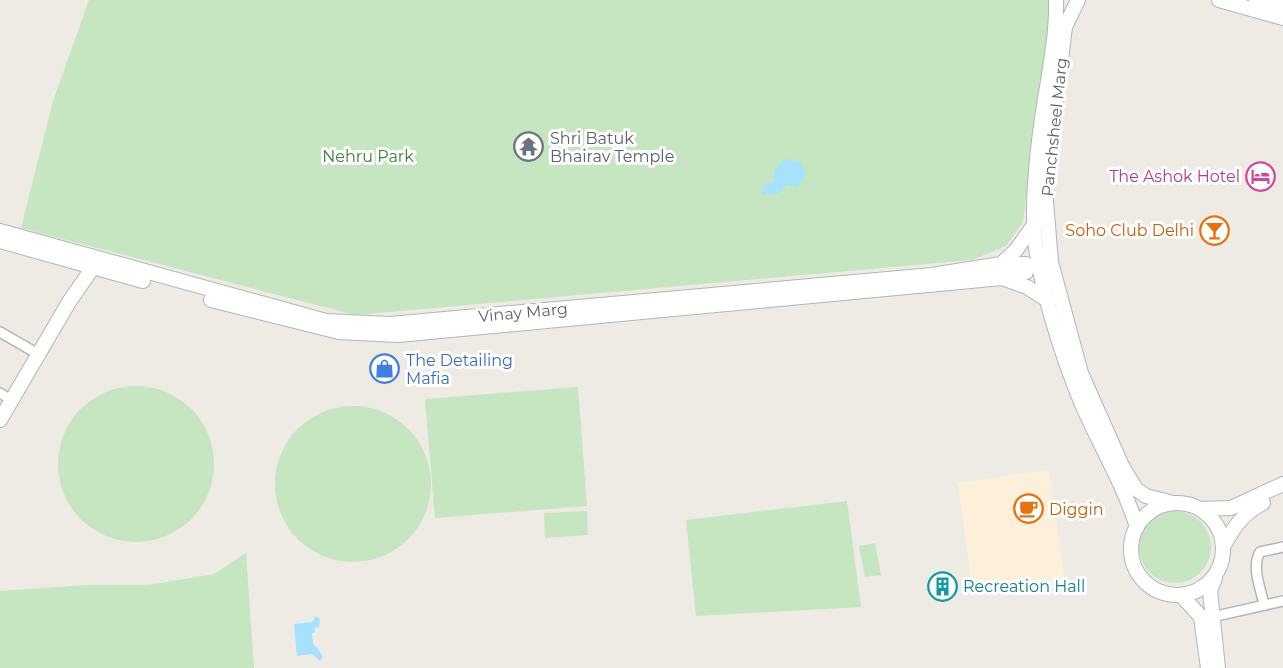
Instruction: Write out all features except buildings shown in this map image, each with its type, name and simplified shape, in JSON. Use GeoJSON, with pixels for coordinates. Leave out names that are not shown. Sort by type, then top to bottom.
{"type":"FeatureCollection","features":[{"type":"Feature","properties":{"kind":"main road","name":"Panchsheel Marg"},"geometry":{"type":"LineString","coordinates":[[1056,0],[1055,44],[1047,82],[1037,177],[1036,222],[1040,273],[1081,402],[1119,480],[1137,527]]}},
{"type":"Feature","properties":{"kind":"main road","name":"Panchsheel Marg"},"geometry":{"type":"LineString","coordinates":[[1078,0],[1065,27],[1047,168],[1045,189],[1051,262],[1081,373],[1123,468],[1136,489],[1146,496],[1173,503]]}},
{"type":"Feature","properties":{"kind":"main road"},"geometry":{"type":"LineString","coordinates":[[1219,0],[1283,18]]}},
{"type":"Feature","properties":{"kind":"main road"},"geometry":{"type":"LineString","coordinates":[[1256,0],[1283,7]]}},
{"type":"Feature","properties":{"kind":"main road"},"geometry":{"type":"LineString","coordinates":[[1001,264],[1016,250],[1036,222]]}},
{"type":"Feature","properties":{"kind":"main road","name":"Vinay Marg"},"geometry":{"type":"LineString","coordinates":[[0,231],[95,264],[310,326],[339,332],[398,335],[1002,278],[1020,275],[1028,268],[1026,264],[1019,262],[932,275],[390,324],[359,324],[326,321],[95,264],[0,241]]}},
{"type":"Feature","properties":{"kind":"main road"},"geometry":{"type":"LineString","coordinates":[[0,420],[6,397],[38,354],[95,264]]}},
{"type":"Feature","properties":{"kind":"main road","name":"Vinay Marg"},"geometry":{"type":"LineString","coordinates":[[1002,278],[1027,287],[1049,301]]}},
{"type":"Feature","properties":{"kind":"main road"},"geometry":{"type":"LineString","coordinates":[[1218,570],[1209,583],[1196,591],[1181,595],[1165,593],[1151,586],[1140,575],[1132,551],[1137,527],[1152,511],[1173,503],[1187,504],[1200,509],[1231,508],[1283,484]]}},
{"type":"Feature","properties":{"kind":"main road"},"geometry":{"type":"LineString","coordinates":[[1218,668],[1210,591],[1223,547],[1237,522],[1247,512],[1283,492]]}},
{"type":"Feature","properties":{"kind":"main road"},"geometry":{"type":"LineString","coordinates":[[1200,509],[1216,525],[1223,547]]}},
{"type":"Feature","properties":{"kind":"main road"},"geometry":{"type":"LineString","coordinates":[[1181,595],[1201,617],[1208,668]]}},
{"type":"Feature","properties":{"kind":"street"},"geometry":{"type":"LineString","coordinates":[[0,332],[38,354]]}},
{"type":"Feature","properties":{"kind":"street"},"geometry":{"type":"LineString","coordinates":[[1264,605],[1256,558],[1260,552],[1282,547]]}},
{"type":"Feature","properties":{"kind":"street"},"geometry":{"type":"LineString","coordinates":[[1212,617],[1283,601]]}},
{"type":"Feature","properties":{"kind":"shaded area"},"geometry":{"type":"Polygon","coordinates":[[[1049,470],[1065,582],[973,595],[958,483],[1049,470]]]}},
{"type":"Feature","properties":{"kind":"green space","name":"Nehru Park"},"geometry":{"type":"Polygon","coordinates":[[[89,0],[1051,0],[1023,222],[1006,246],[972,260],[355,315],[21,228],[53,101],[89,0]]]}},
{"type":"Feature","properties":{"kind":"green space"},"geometry":{"type":"Polygon","coordinates":[[[136,386],[166,392],[191,409],[208,434],[214,464],[208,494],[191,519],[166,536],[136,542],[106,536],[81,519],[64,494],[58,464],[64,434],[81,409],[106,392],[136,386]]]}},
{"type":"Feature","properties":{"kind":"green space"},"geometry":{"type":"Polygon","coordinates":[[[578,387],[587,506],[435,518],[425,399],[578,387]]]}},
{"type":"Feature","properties":{"kind":"green space"},"geometry":{"type":"Polygon","coordinates":[[[353,406],[383,412],[408,429],[425,454],[431,484],[425,514],[408,539],[383,556],[353,562],[323,556],[298,539],[281,514],[275,484],[281,454],[298,429],[323,412],[353,406]]]}},
{"type":"Feature","properties":{"kind":"green space"},"geometry":{"type":"Polygon","coordinates":[[[847,501],[861,607],[696,616],[686,520],[847,501]]]}},
{"type":"Feature","properties":{"kind":"green space"},"geometry":{"type":"Polygon","coordinates":[[[587,511],[588,535],[545,538],[544,513],[587,511]]]}},
{"type":"Feature","properties":{"kind":"green space"},"geometry":{"type":"Polygon","coordinates":[[[1182,511],[1201,521],[1209,533],[1211,547],[1209,561],[1201,573],[1189,581],[1168,583],[1149,573],[1141,561],[1139,540],[1149,521],[1161,513],[1182,511]]]}},
{"type":"Feature","properties":{"kind":"green space"},"geometry":{"type":"Polygon","coordinates":[[[875,543],[881,575],[865,577],[859,546],[875,543]]]}},
{"type":"Feature","properties":{"kind":"green space"},"geometry":{"type":"Polygon","coordinates":[[[246,553],[254,668],[0,668],[0,591],[88,585],[149,585],[214,574],[246,553]]]}},
{"type":"Feature","properties":{"kind":"water"},"geometry":{"type":"Polygon","coordinates":[[[784,160],[799,162],[804,168],[805,177],[797,187],[787,185],[777,194],[762,195],[764,184],[773,183],[775,169],[784,160]]]}},
{"type":"Feature","properties":{"kind":"water"},"geometry":{"type":"Polygon","coordinates":[[[316,616],[320,619],[319,627],[315,628],[315,632],[312,633],[313,643],[323,656],[320,661],[312,654],[297,656],[294,624],[312,622],[316,616]]]}},
{"type":"Feature","properties":{"kind":"place","name":"Shri Batuk Bhairav Temple"},"geometry":{"type":"Point","coordinates":[529,147]}},
{"type":"Feature","properties":{"kind":"place","name":"The Ashok Hotel"},"geometry":{"type":"Point","coordinates":[1261,176]}},
{"type":"Feature","properties":{"kind":"place","name":"Soho Club Delhi"},"geometry":{"type":"Point","coordinates":[1215,230]}},
{"type":"Feature","properties":{"kind":"place","name":"The Detailing Mafia"},"geometry":{"type":"Point","coordinates":[385,369]}},
{"type":"Feature","properties":{"kind":"place","name":"Diggin"},"geometry":{"type":"Point","coordinates":[1028,509]}},
{"type":"Feature","properties":{"kind":"place","name":"Recreation Hall"},"geometry":{"type":"Point","coordinates":[942,586]}}]}
